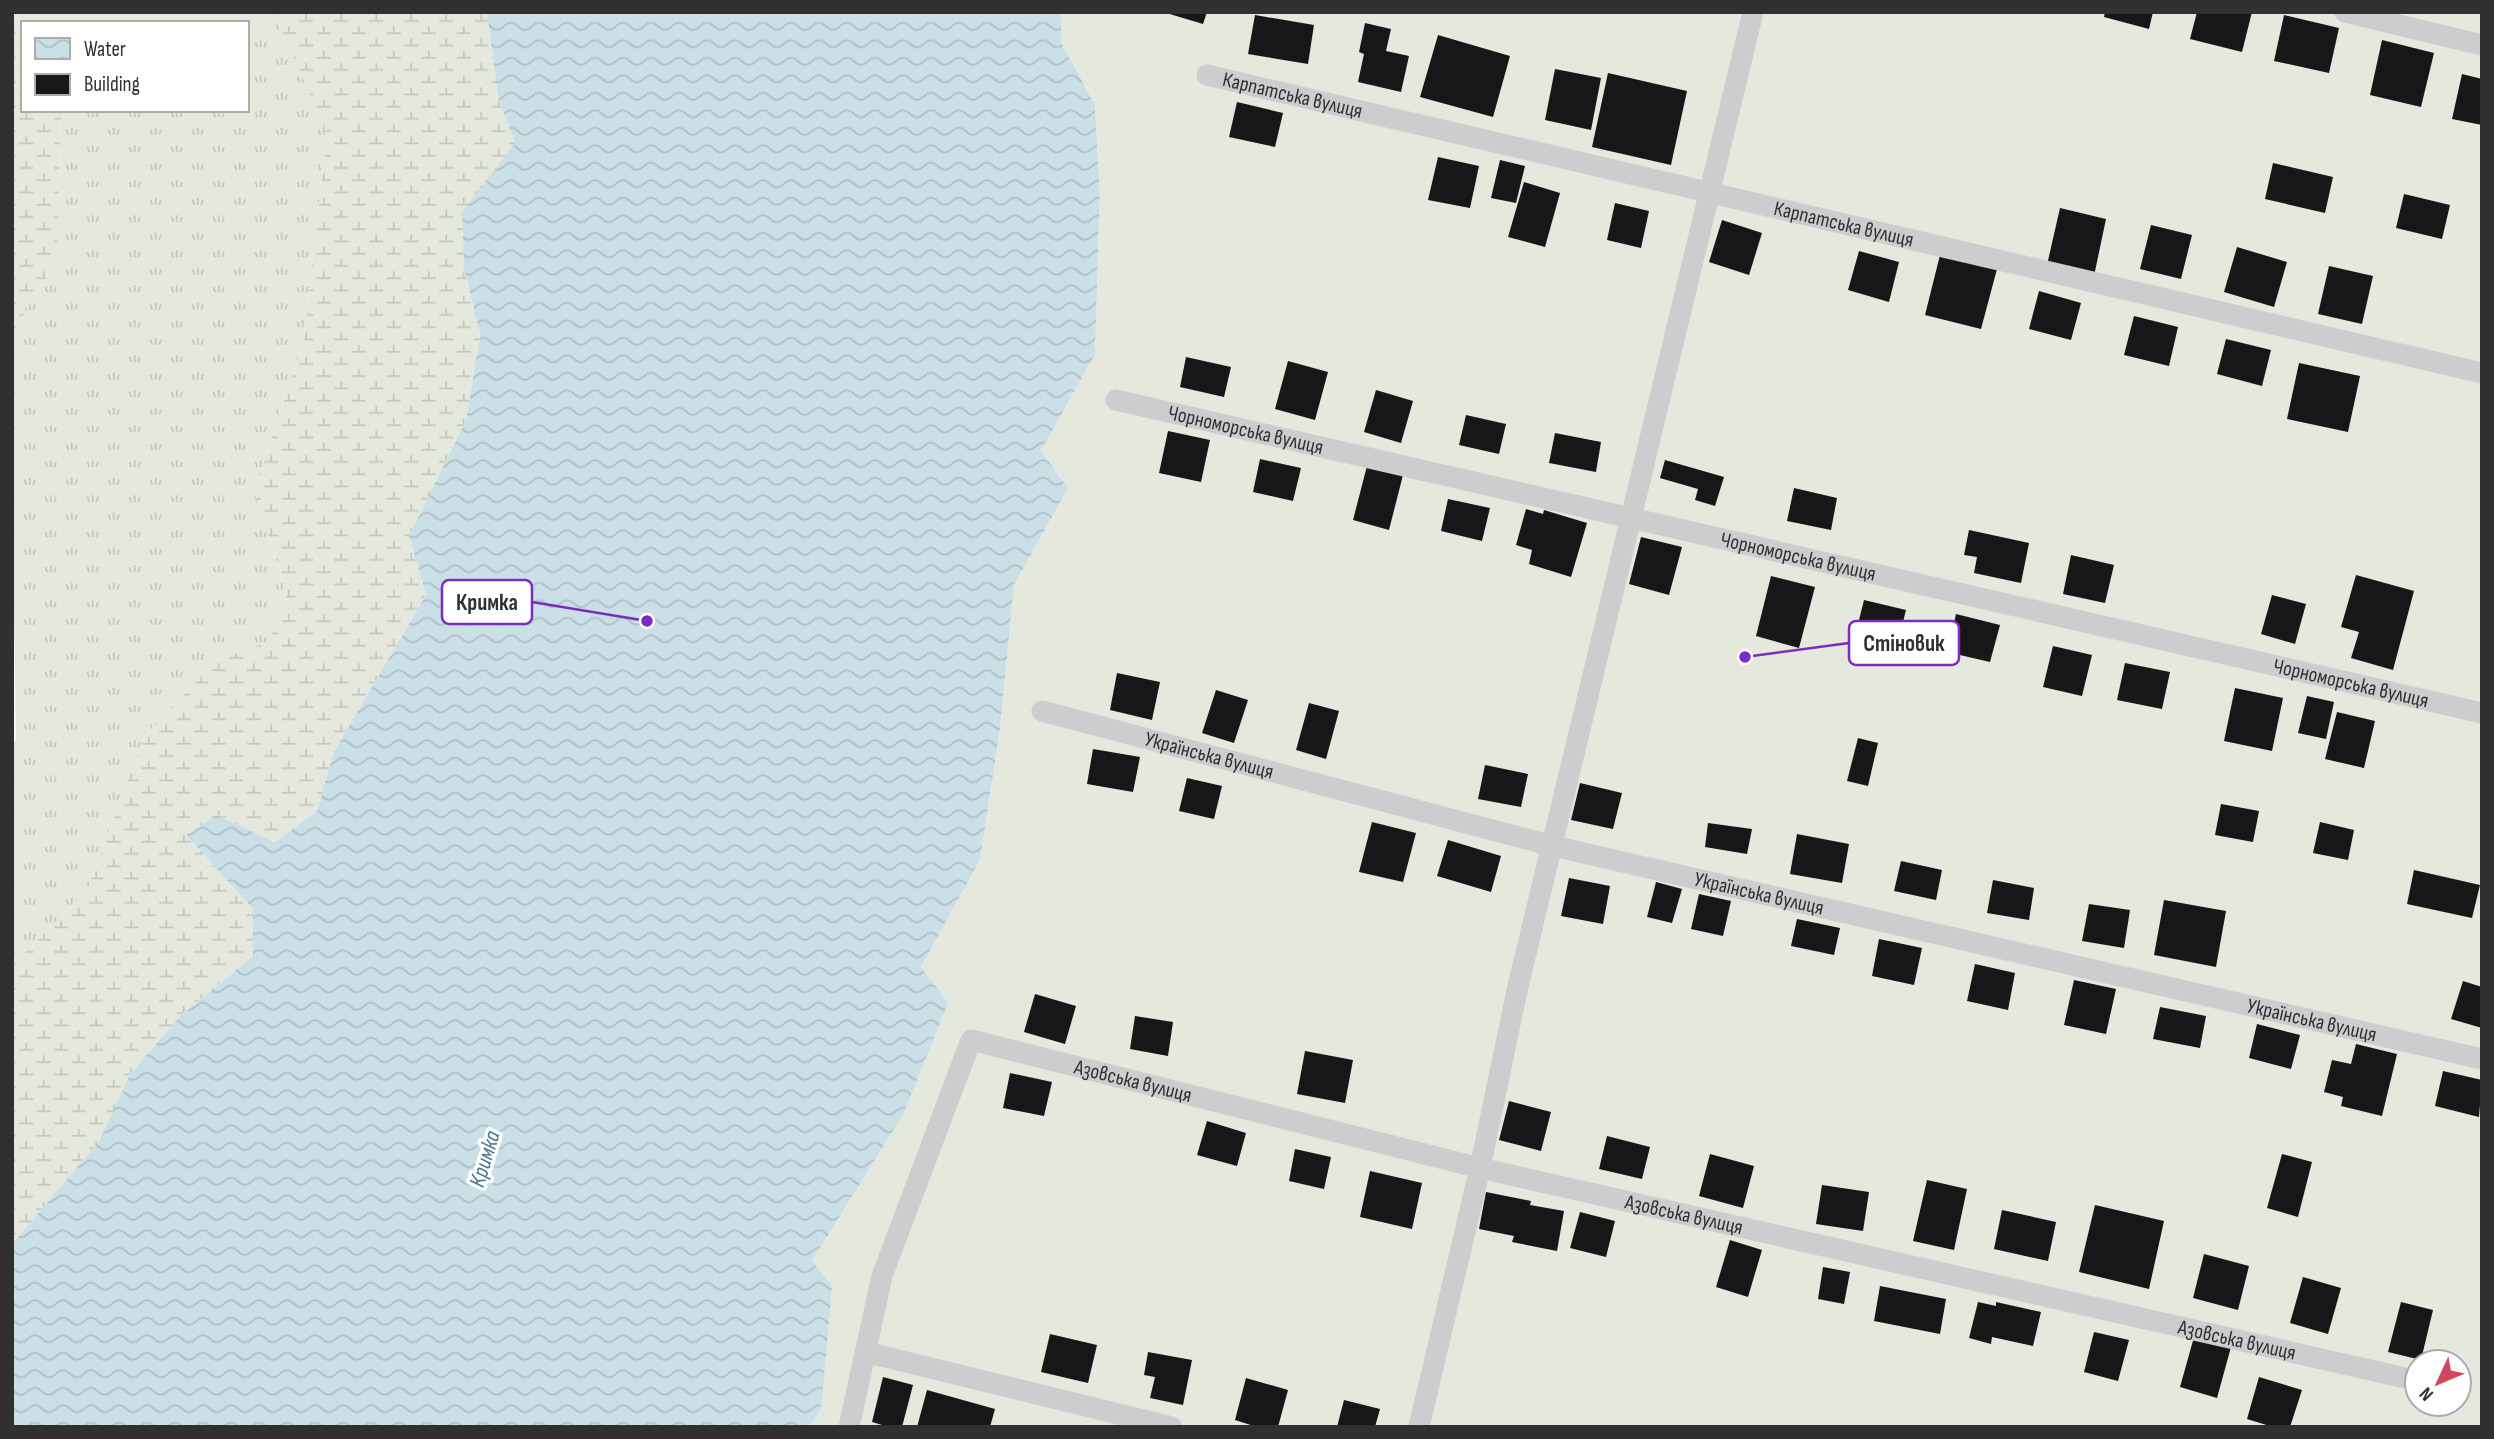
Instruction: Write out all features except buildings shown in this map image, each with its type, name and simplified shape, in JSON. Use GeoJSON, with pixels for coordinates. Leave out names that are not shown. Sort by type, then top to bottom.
{"type":"FeatureCollection","features":[{"type":"Feature","properties":{"kind":"lane"},"geometry":{"type":"LineString","coordinates":[[1419,1427],[1480,1168],[1518,986],[1753,12]]}},
{"type":"Feature","properties":{"kind":"lane"},"geometry":{"type":"LineString","coordinates":[[2345,12],[2482,45]]}},
{"type":"Feature","properties":{"kind":"lane","name":"Карпатська вулиця"},"geometry":{"type":"LineString","coordinates":[[1207,75],[2482,373]]}},
{"type":"Feature","properties":{"kind":"lane","name":"Чорноморська вулиця"},"geometry":{"type":"LineString","coordinates":[[1116,400],[2482,713]]}},
{"type":"Feature","properties":{"kind":"lane","name":"Українська вулиця"},"geometry":{"type":"LineString","coordinates":[[1042,711],[1553,846],[2482,1059]]}},
{"type":"Feature","properties":{"kind":"lane","name":"Азовська вулиця"},"geometry":{"type":"LineString","coordinates":[[865,1352],[882,1276],[971,1040],[1480,1168],[2401,1377]]}},
{"type":"Feature","properties":{"kind":"lane"},"geometry":{"type":"LineString","coordinates":[[849,1427],[865,1352],[1172,1427]]}},
{"type":"Feature","properties":{"kind":"green space"},"geometry":{"type":"Polygon","coordinates":[[[12,12],[274,12],[327,133],[303,344],[254,490],[287,595],[268,642],[216,660],[144,737],[88,889],[15,964],[12,976],[12,747],[16,739],[12,617],[12,334],[57,260],[61,112],[248,112],[248,21],[21,21],[21,32],[12,21],[12,12]]]}},
{"type":"Feature","properties":{"kind":"green space"},"geometry":{"type":"Polygon","coordinates":[[[274,12],[487,12],[498,97],[516,143],[462,213],[464,267],[480,335],[466,420],[409,536],[426,595],[333,753],[317,811],[275,842],[217,815],[186,835],[253,909],[253,956],[181,1015],[130,1074],[99,1141],[12,1244],[14,964],[88,889],[144,737],[216,660],[268,642],[287,595],[254,490],[303,344],[327,134],[274,12]]]}},
{"type":"Feature","properties":{"kind":"green space"},"geometry":{"type":"Polygon","coordinates":[[[1061,12],[2482,12],[2482,1427],[809,1427],[821,1409],[812,1261],[903,1115],[921,967],[980,860],[1000,729],[1014,585],[1068,488],[1041,451],[1095,354],[1100,193],[1095,105],[1061,42],[1061,12]]]}},
{"type":"Feature","properties":{"kind":"green space"},"geometry":{"type":"Polygon","coordinates":[[[12,21],[21,32],[21,112],[61,112],[57,260],[12,334],[12,21]]]}},
{"type":"Feature","properties":{"kind":"water"},"geometry":{"type":"Polygon","coordinates":[[[487,12],[1061,12],[1061,42],[1095,105],[1100,193],[1095,354],[1041,451],[1068,488],[1014,585],[1000,729],[980,860],[921,967],[948,1003],[903,1115],[812,1261],[832,1286],[821,1409],[809,1427],[12,1427],[12,1244],[99,1141],[130,1074],[181,1015],[253,956],[253,909],[186,835],[217,815],[275,842],[317,811],[333,753],[426,595],[409,536],[466,420],[480,335],[464,267],[462,212],[515,143],[498,97],[487,12]]]}},
{"type":"Feature","properties":{"kind":"place","name":"Кримка"},"geometry":{"type":"Point","coordinates":[647,621]}},
{"type":"Feature","properties":{"kind":"place","name":"Стіновик"},"geometry":{"type":"Point","coordinates":[1745,657]}}]}
